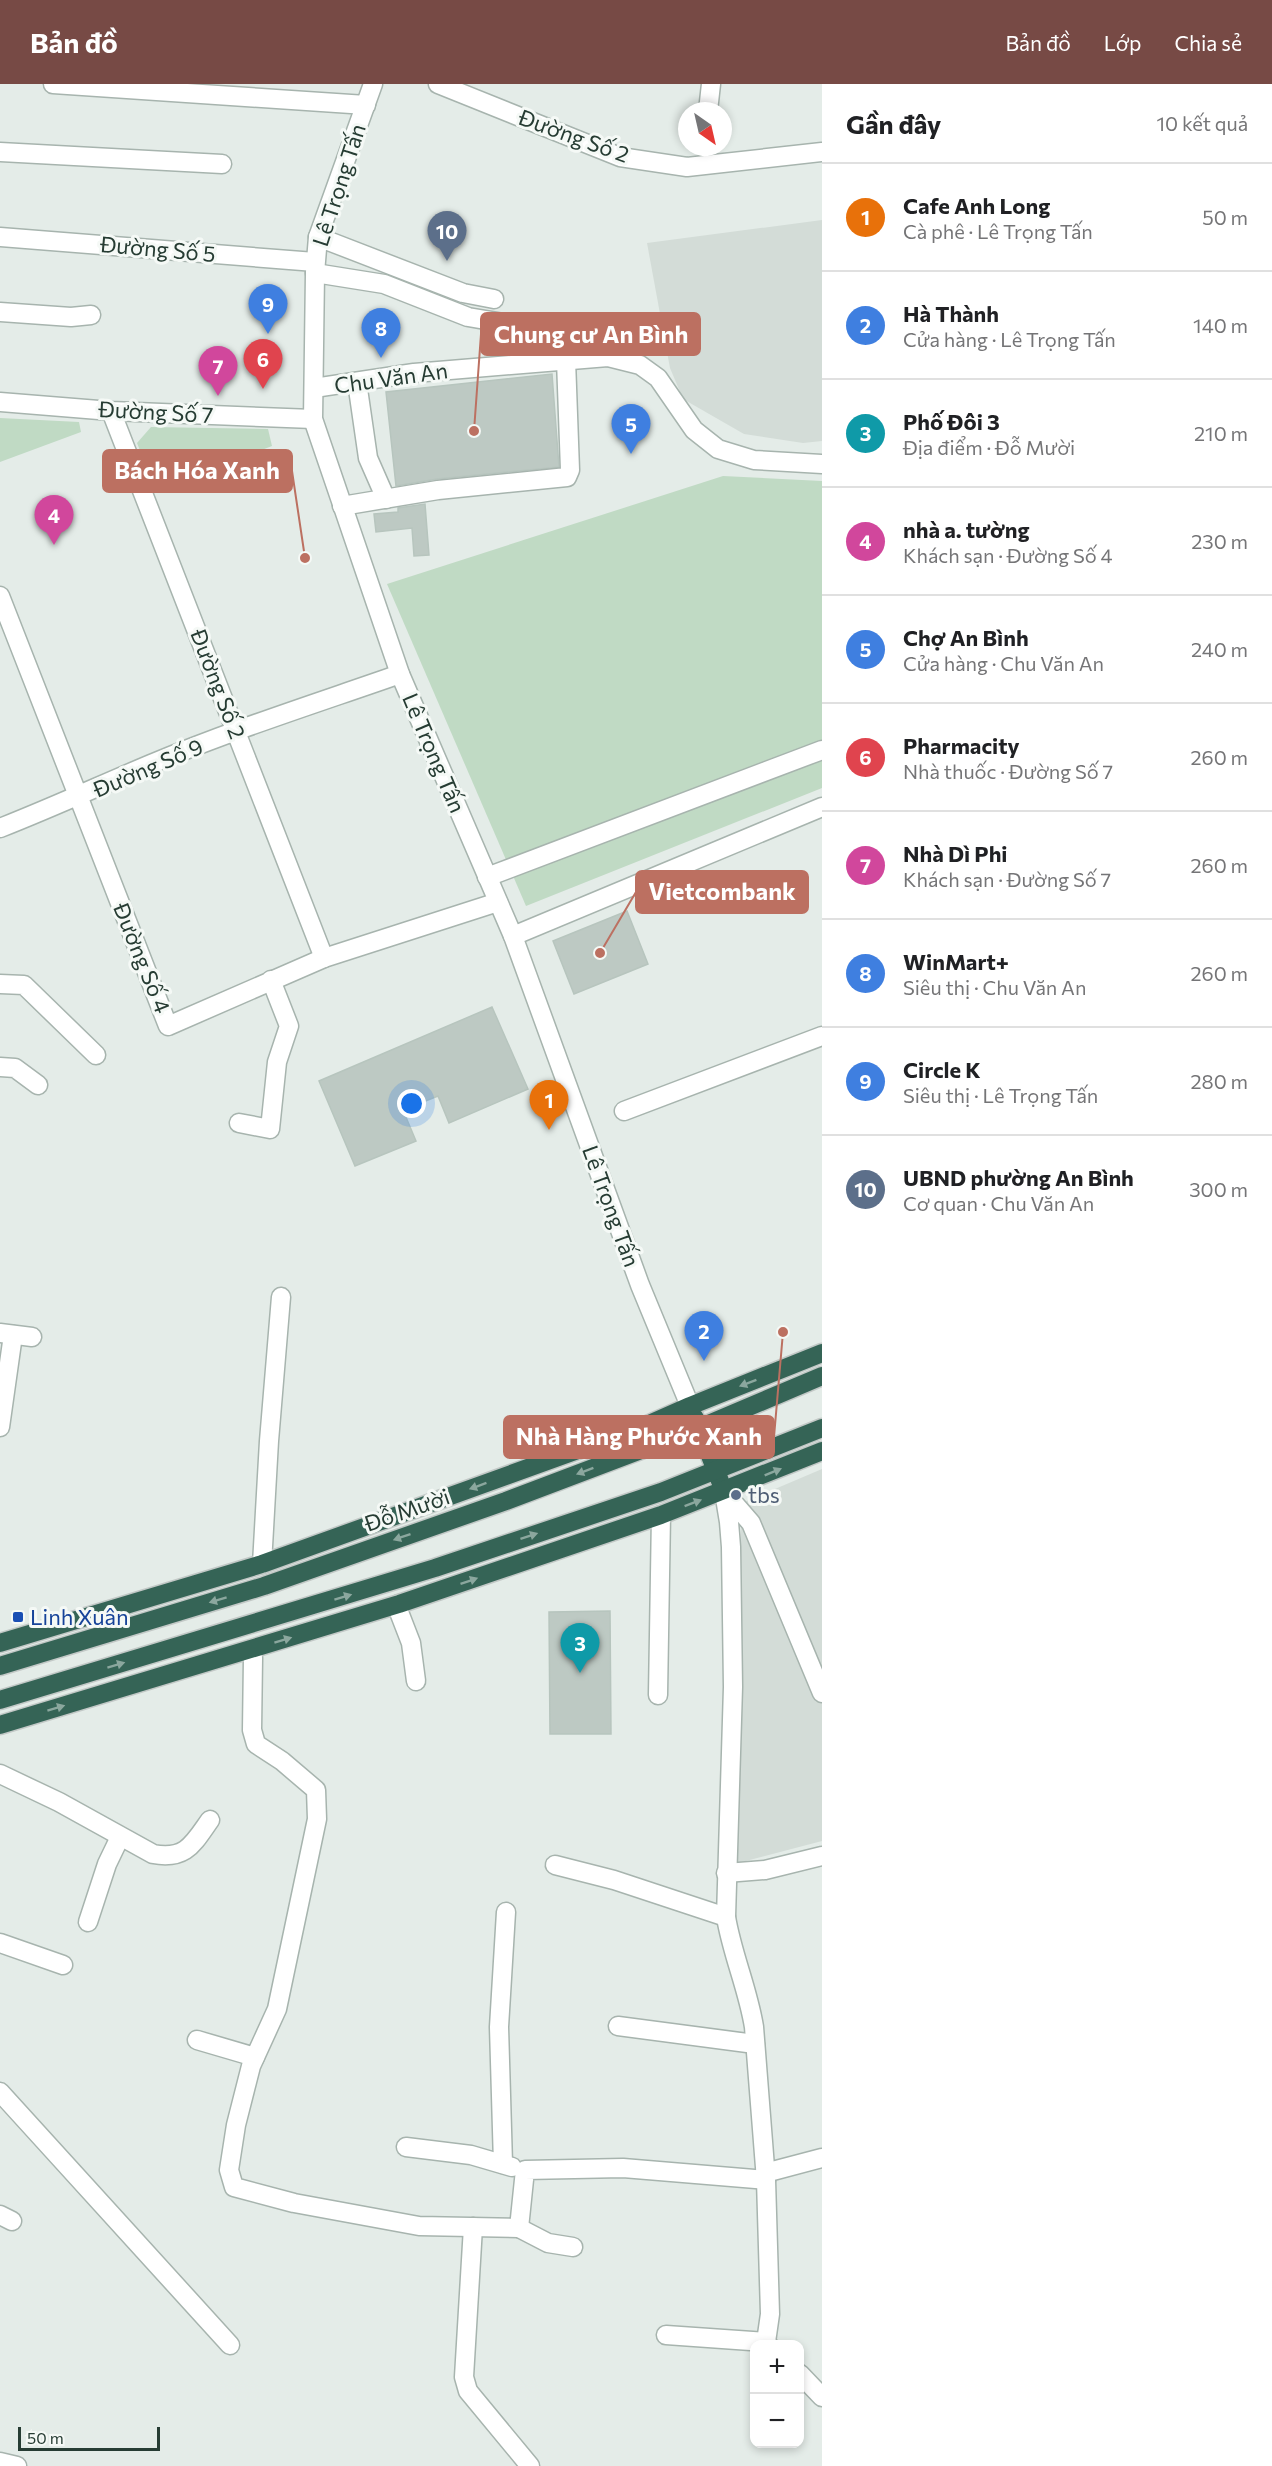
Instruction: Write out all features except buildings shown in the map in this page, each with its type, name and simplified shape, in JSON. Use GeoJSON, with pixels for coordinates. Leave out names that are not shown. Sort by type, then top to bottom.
{"type":"FeatureCollection","features":[{"type":"Feature","properties":{"kind":"highway","name":"Đỗ Mười"},"geometry":{"type":"LineString","coordinates":[[0,1643],[262,1564],[648,1425],[822,1353]]}},
{"type":"Feature","properties":{"kind":"highway","name":"Đỗ Mười"},"geometry":{"type":"LineString","coordinates":[[0,1666],[264,1586],[506,1501],[699,1428],[822,1376]]}},
{"type":"Feature","properties":{"kind":"highway"},"geometry":{"type":"LineString","coordinates":[[690,1406],[724,1491]]}},
{"type":"Feature","properties":{"kind":"highway"},"geometry":{"type":"LineString","coordinates":[[0,1700],[435,1568],[661,1492],[822,1428]]}},
{"type":"Feature","properties":{"kind":"highway"},"geometry":{"type":"LineString","coordinates":[[0,1725],[399,1605],[661,1515],[822,1451]]}},
{"type":"Feature","properties":{"kind":"street"},"geometry":{"type":"LineString","coordinates":[[53,84],[366,105]]}},
{"type":"Feature","properties":{"kind":"street","name":"Lê Trọng Tấn"},"geometry":{"type":"LineString","coordinates":[[373,84],[318,237],[315,268],[313,419],[400,674],[513,936],[640,1285],[690,1406]]}},
{"type":"Feature","properties":{"kind":"street","name":"Đường Số 2"},"geometry":{"type":"LineString","coordinates":[[438,84],[620,157],[687,167],[703,156]]}},
{"type":"Feature","properties":{"kind":"street"},"geometry":{"type":"LineString","coordinates":[[709,102],[711,84]]}},
{"type":"Feature","properties":{"kind":"street"},"geometry":{"type":"LineString","coordinates":[[0,152],[222,164]]}},
{"type":"Feature","properties":{"kind":"street","name":"Đường Số 2"},"geometry":{"type":"LineString","coordinates":[[732,155],[822,152]]}},
{"type":"Feature","properties":{"kind":"street","name":"Đường Số 5"},"geometry":{"type":"LineString","coordinates":[[0,237],[315,268],[384,284],[468,317],[561,333],[608,357]]}},
{"type":"Feature","properties":{"kind":"street"},"geometry":{"type":"LineString","coordinates":[[318,237],[464,293],[494,299]]}},
{"type":"Feature","properties":{"kind":"street"},"geometry":{"type":"LineString","coordinates":[[0,312],[71,317],[91,315]]}},
{"type":"Feature","properties":{"kind":"street","name":"Chu Văn An"},"geometry":{"type":"LineString","coordinates":[[314,388],[414,373],[608,357],[640,364],[658,378],[694,429],[718,449],[754,460],[822,464]]}},
{"type":"Feature","properties":{"kind":"street"},"geometry":{"type":"LineString","coordinates":[[342,506],[438,490],[567,477],[570,470],[566,360]]}},
{"type":"Feature","properties":{"kind":"street"},"geometry":{"type":"LineString","coordinates":[[357,382],[368,458],[386,499]]}},
{"type":"Feature","properties":{"kind":"street","name":"Đường Số 7"},"geometry":{"type":"LineString","coordinates":[[0,402],[111,411],[313,419]]}},
{"type":"Feature","properties":{"kind":"street","name":"Đường Số 2"},"geometry":{"type":"LineString","coordinates":[[111,411],[324,958]]}},
{"type":"Feature","properties":{"kind":"street","name":"Đường Số 4"},"geometry":{"type":"LineString","coordinates":[[0,596],[168,1026],[324,958],[498,902]]}},
{"type":"Feature","properties":{"kind":"street","name":"Đường Số 9"},"geometry":{"type":"LineString","coordinates":[[0,828],[78,797],[151,764],[400,674]]}},
{"type":"Feature","properties":{"kind":"street"},"geometry":{"type":"LineString","coordinates":[[487,877],[822,750]]}},
{"type":"Feature","properties":{"kind":"street"},"geometry":{"type":"LineString","coordinates":[[513,936],[822,807]]}},
{"type":"Feature","properties":{"kind":"street"},"geometry":{"type":"LineString","coordinates":[[238,1124],[270,1129],[278,1062],[289,1026],[271,980]]}},
{"type":"Feature","properties":{"kind":"street"},"geometry":{"type":"LineString","coordinates":[[0,984],[24,984],[96,1055]]}},
{"type":"Feature","properties":{"kind":"street"},"geometry":{"type":"LineString","coordinates":[[624,1111],[822,1036]]}},
{"type":"Feature","properties":{"kind":"street"},"geometry":{"type":"LineString","coordinates":[[0,1067],[15,1068],[38,1085]]}},
{"type":"Feature","properties":{"kind":"street"},"geometry":{"type":"LineString","coordinates":[[262,1564],[281,1297]]}},
{"type":"Feature","properties":{"kind":"street"},"geometry":{"type":"LineString","coordinates":[[0,1427],[5,1402],[7,1334],[32,1337]]}},
{"type":"Feature","properties":{"kind":"street"},"geometry":{"type":"LineString","coordinates":[[724,1491],[751,1523],[822,1693]]}},
{"type":"Feature","properties":{"kind":"street"},"geometry":{"type":"LineString","coordinates":[[724,1491],[731,1547],[733,1687],[726,1917],[731,1946],[751,2004],[755,2044],[766,2176],[770,2314],[767,2340]]}},
{"type":"Feature","properties":{"kind":"street"},"geometry":{"type":"LineString","coordinates":[[658,1695],[661,1515]]}},
{"type":"Feature","properties":{"kind":"street"},"geometry":{"type":"LineString","coordinates":[[399,1605],[399,1612],[411,1643],[416,1681]]}},
{"type":"Feature","properties":{"kind":"street"},"geometry":{"type":"LineString","coordinates":[[251,1650],[253,1658],[252,1730],[256,1744],[282,1761],[316,1790],[317,1819],[277,2009],[255,2056],[236,2125],[229,2170],[234,2187],[294,2203],[419,2226],[519,2228],[548,2243],[573,2247]]}},
{"type":"Feature","properties":{"kind":"street"},"geometry":{"type":"LineString","coordinates":[[0,1774],[59,1802],[153,1854],[169,1857],[182,1853],[193,1843],[210,1820]]}},
{"type":"Feature","properties":{"kind":"street"},"geometry":{"type":"LineString","coordinates":[[88,1922],[107,1864],[120,1837]]}},
{"type":"Feature","properties":{"kind":"street"},"geometry":{"type":"LineString","coordinates":[[726,1873],[765,1870],[822,1856]]}},
{"type":"Feature","properties":{"kind":"street"},"geometry":{"type":"LineString","coordinates":[[555,1865],[614,1880],[726,1917]]}},
{"type":"Feature","properties":{"kind":"street"},"geometry":{"type":"LineString","coordinates":[[503,2164],[499,2027],[506,1912]]}},
{"type":"Feature","properties":{"kind":"street"},"geometry":{"type":"LineString","coordinates":[[0,1943],[63,1965]]}},
{"type":"Feature","properties":{"kind":"street"},"geometry":{"type":"LineString","coordinates":[[618,2026],[755,2044]]}},
{"type":"Feature","properties":{"kind":"street"},"geometry":{"type":"LineString","coordinates":[[197,2040],[255,2056]]}},
{"type":"Feature","properties":{"kind":"street"},"geometry":{"type":"LineString","coordinates":[[0,2092],[230,2345]]}},
{"type":"Feature","properties":{"kind":"street"},"geometry":{"type":"LineString","coordinates":[[406,2147],[471,2156],[525,2170],[623,2169],[766,2176],[822,2158]]}},
{"type":"Feature","properties":{"kind":"street"},"geometry":{"type":"LineString","coordinates":[[519,2228],[525,2170]]}},
{"type":"Feature","properties":{"kind":"street"},"geometry":{"type":"LineString","coordinates":[[473,2227],[465,2369],[468,2391],[530,2466]]}},
{"type":"Feature","properties":{"kind":"street"},"geometry":{"type":"LineString","coordinates":[[666,2335],[750,2342]]}},
{"type":"Feature","properties":{"kind":"street"},"geometry":{"type":"LineString","coordinates":[[804,2378],[822,2397]]}},
{"type":"Feature","properties":{"kind":"street"},"geometry":{"type":"LineString","coordinates":[[0,2462],[16,2466]]}},
{"type":"Feature","properties":{"kind":"shaded area"},"geometry":{"type":"Polygon","coordinates":[[[822,220],[822,441],[803,443],[744,434],[683,399],[670,368],[647,243],[822,220]]]}},
{"type":"Feature","properties":{"kind":"shaded area"},"geometry":{"type":"Polygon","coordinates":[[[822,1469],[822,1841],[730,1865],[742,1503],[822,1469]]]}},
{"type":"Feature","properties":{"kind":"green space"},"geometry":{"type":"Polygon","coordinates":[[[0,418],[79,422],[81,432],[0,462],[0,418]]]}},
{"type":"Feature","properties":{"kind":"green space"},"geometry":{"type":"Polygon","coordinates":[[[151,427],[268,429],[272,446],[156,491],[137,443],[151,427]]]}},
{"type":"Feature","properties":{"kind":"green space"},"geometry":{"type":"Polygon","coordinates":[[[723,476],[822,481],[822,788],[526,906],[387,584],[723,476]]]}},
{"type":"Feature","properties":{"kind":"place","name":"UBND phường An Bình"},"geometry":{"type":"Point","coordinates":[447,261]}},
{"type":"Feature","properties":{"kind":"place","name":"Circle K"},"geometry":{"type":"Point","coordinates":[268,334]}},
{"type":"Feature","properties":{"kind":"place","name":"WinMart+"},"geometry":{"type":"Point","coordinates":[381,358]}},
{"type":"Feature","properties":{"kind":"place","name":"Pharmacity"},"geometry":{"type":"Point","coordinates":[263,389]}},
{"type":"Feature","properties":{"kind":"place","name":"Nhà Dì Phi"},"geometry":{"type":"Point","coordinates":[218,396]}},
{"type":"Feature","properties":{"kind":"place","name":"Chung cư An Bình"},"geometry":{"type":"Point","coordinates":[474,431]}},
{"type":"Feature","properties":{"kind":"place","name":"Chợ An Bình"},"geometry":{"type":"Point","coordinates":[631,454]}},
{"type":"Feature","properties":{"kind":"place","name":"nhà a. tường"},"geometry":{"type":"Point","coordinates":[54,545]}},
{"type":"Feature","properties":{"kind":"place","name":"Bách Hóa Xanh"},"geometry":{"type":"Point","coordinates":[305,558]}},
{"type":"Feature","properties":{"kind":"place","name":"Vietcombank"},"geometry":{"type":"Point","coordinates":[600,953]}},
{"type":"Feature","properties":{"kind":"place","name":"Cafe Anh Long"},"geometry":{"type":"Point","coordinates":[549,1130]}},
{"type":"Feature","properties":{"kind":"place","name":"Nhà Hàng Phước Xanh"},"geometry":{"type":"Point","coordinates":[783,1332]}},
{"type":"Feature","properties":{"kind":"place","name":"Hà Thành"},"geometry":{"type":"Point","coordinates":[704,1361]}},
{"type":"Feature","properties":{"kind":"place","name":"tbs"},"geometry":{"type":"Point","coordinates":[736,1495]}},
{"type":"Feature","properties":{"kind":"place","name":"Linh Xuân"},"geometry":{"type":"Point","coordinates":[18,1617]}},
{"type":"Feature","properties":{"kind":"place","name":"Phố Đôi 3"},"geometry":{"type":"Point","coordinates":[580,1673]}}]}
